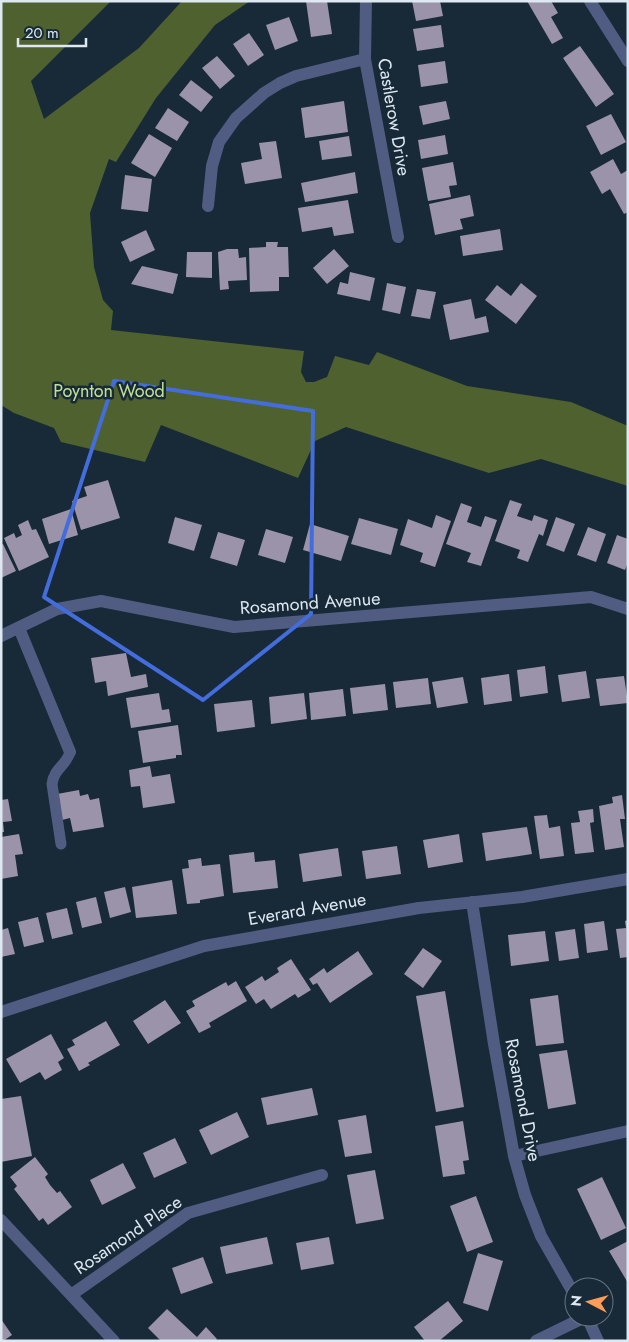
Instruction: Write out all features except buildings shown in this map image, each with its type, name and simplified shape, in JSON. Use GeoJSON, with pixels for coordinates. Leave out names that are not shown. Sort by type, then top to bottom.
{"type":"FeatureCollection","features":[{"type":"Feature","properties":{"kind":"street","name":"Castlerow Drive"},"geometry":{"type":"LineString","coordinates":[[366,1],[365,59],[398,237]]}},
{"type":"Feature","properties":{"kind":"street"},"geometry":{"type":"LineString","coordinates":[[590,1],[628,61]]}},
{"type":"Feature","properties":{"kind":"street"},"geometry":{"type":"LineString","coordinates":[[208,206],[212,166],[220,142],[236,118],[264,93],[280,83],[296,76],[365,59]]}},
{"type":"Feature","properties":{"kind":"street","name":"Rosamond Avenue"},"geometry":{"type":"LineString","coordinates":[[1,636],[57,609],[101,601],[234,627],[591,597],[628,609]]}},
{"type":"Feature","properties":{"kind":"street"},"geometry":{"type":"LineString","coordinates":[[19,628],[70,752]]}},
{"type":"Feature","properties":{"kind":"street","name":"Everard Avenue"},"geometry":{"type":"LineString","coordinates":[[1,1012],[204,946],[419,908],[522,897],[628,879]]}},
{"type":"Feature","properties":{"kind":"street","name":"Rosamond Drive"},"geometry":{"type":"LineString","coordinates":[[472,902],[514,1156],[525,1195],[541,1236],[564,1277]]}},
{"type":"Feature","properties":{"kind":"street"},"geometry":{"type":"LineString","coordinates":[[514,1156],[628,1130]]}},
{"type":"Feature","properties":{"kind":"street","name":"Rosamond Place"},"geometry":{"type":"LineString","coordinates":[[71,1295],[188,1213],[322,1175]]}},
{"type":"Feature","properties":{"kind":"street"},"geometry":{"type":"LineString","coordinates":[[1,1220],[114,1341]]}},
{"type":"Feature","properties":{"kind":"street"},"geometry":{"type":"LineString","coordinates":[[536,1341],[565,1327]]}},
{"type":"Feature","properties":{"kind":"street"},"geometry":{"type":"LineString","coordinates":[[591,1327],[598,1341]]}},
{"type":"Feature","properties":{"kind":"lane"},"geometry":{"type":"LineString","coordinates":[[61,844],[52,784],[54,776],[69,757],[70,752]]}},
{"type":"Feature","properties":{"kind":"highlighted area"},"geometry":{"type":"Polygon","coordinates":[[[114,381],[313,411],[311,614],[203,700],[44,597],[114,381]]]}},
{"type":"Feature","properties":{"kind":"green space","name":"Poynton Wood"},"geometry":{"type":"Polygon","coordinates":[[[1,1],[111,1],[31,81],[44,119],[139,48],[182,1],[250,1],[215,25],[156,98],[116,162],[109,159],[90,213],[94,267],[103,300],[113,311],[111,330],[304,351],[301,372],[306,382],[314,382],[327,377],[335,356],[369,365],[377,352],[467,386],[571,402],[628,426],[628,486],[541,459],[489,473],[346,427],[315,441],[298,478],[161,425],[145,462],[61,442],[54,428],[14,413],[1,405],[1,1]]]}}]}
